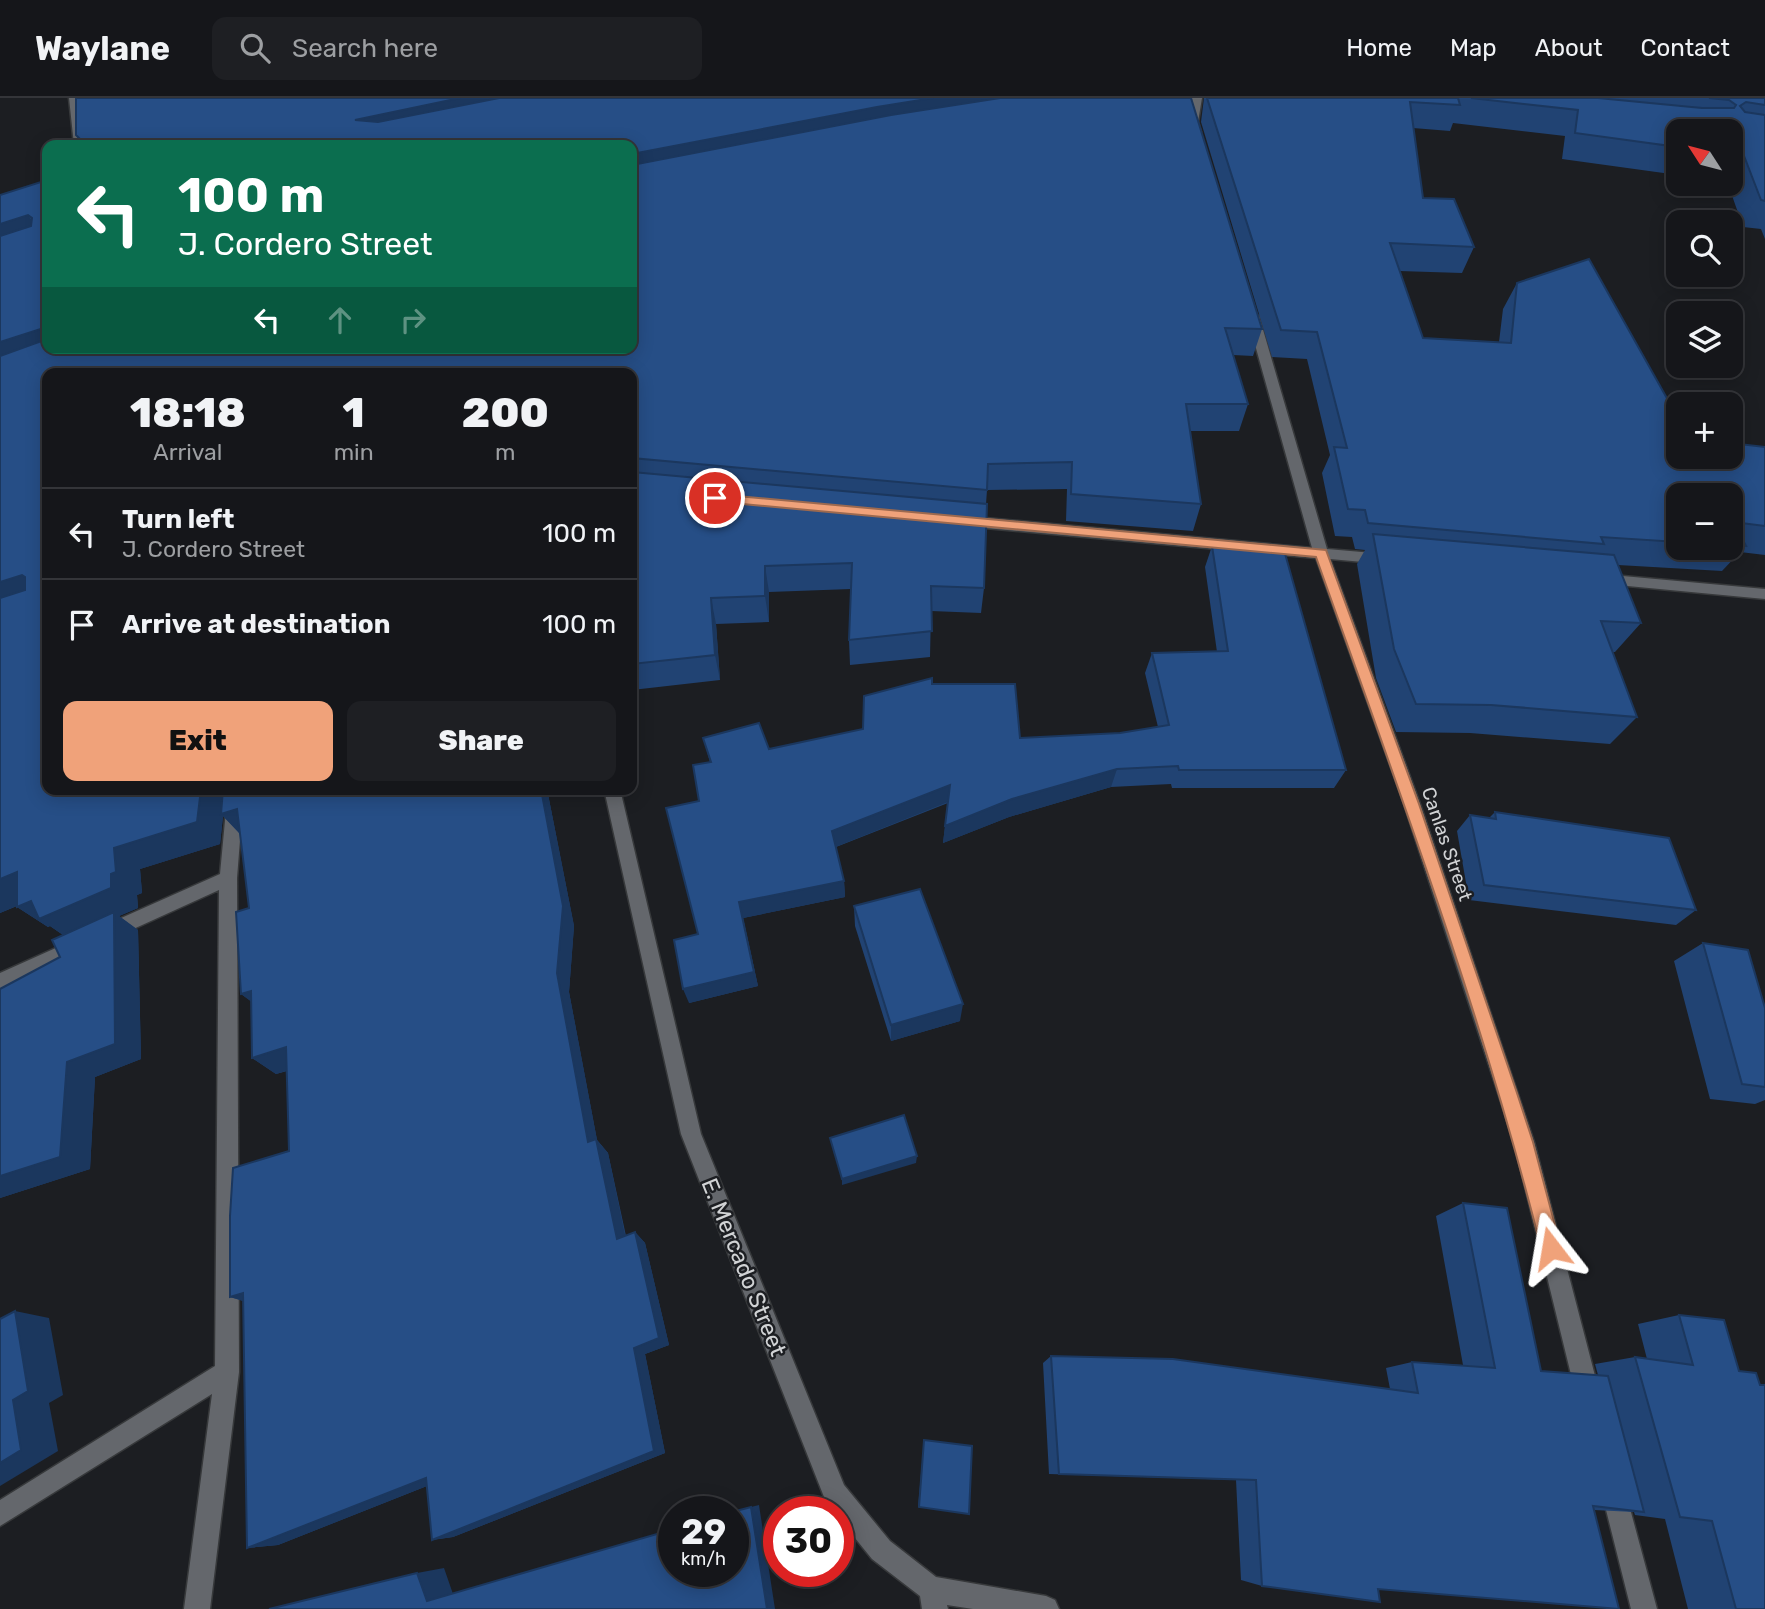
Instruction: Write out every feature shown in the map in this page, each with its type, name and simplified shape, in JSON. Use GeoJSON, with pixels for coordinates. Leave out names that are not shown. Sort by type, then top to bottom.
{"type":"FeatureCollection","features":[{"type":"Feature","properties":{"kind":"street"},"geometry":{"type":"LineString","coordinates":[[74,98],[78,140]]}},
{"type":"Feature","properties":{"kind":"street"},"geometry":{"type":"LineString","coordinates":[[1197,98],[1193,122],[1200,147]]}},
{"type":"Feature","properties":{"kind":"street","name":"Canlas Street"},"geometry":{"type":"LineString","coordinates":[[1248,300],[1321,553],[1412,804],[1524,1142],[1595,1419]]}},
{"type":"Feature","properties":{"kind":"street"},"geometry":{"type":"LineString","coordinates":[[949,520],[1405,561]]}},
{"type":"Feature","properties":{"kind":"street"},"geometry":{"type":"LineString","coordinates":[[1585,577],[1765,594]]}},
{"type":"Feature","properties":{"kind":"street"},"geometry":{"type":"LineString","coordinates":[[197,1609],[227,1372],[228,878],[235,795]]}},
{"type":"Feature","properties":{"kind":"street","name":"E. Mercado Street"},"geometry":{"type":"LineString","coordinates":[[613,795],[691,1134],[835,1493],[881,1550],[933,1599],[1046,1609]]}},
{"type":"Feature","properties":{"kind":"street"},"geometry":{"type":"LineString","coordinates":[[0,982],[228,878]]}},
{"type":"Feature","properties":{"kind":"street"},"geometry":{"type":"LineString","coordinates":[[0,1514],[227,1372]]}},
{"type":"Feature","properties":{"kind":"street"},"geometry":{"type":"LineString","coordinates":[[1608,1471],[1644,1609]]}},
{"type":"Feature","properties":{"kind":"building"},"geometry":{"type":"Polygon","coordinates":[[[76,98],[460,98],[355,120],[378,122],[499,98],[933,98],[637,153],[637,140],[81,140],[76,135],[76,98]]]}},
{"type":"Feature","properties":{"kind":"building"},"geometry":{"type":"Polygon","coordinates":[[[1000,98],[1191,98],[1262,329],[1225,328],[1248,404],[1186,404],[1201,504],[1071,494],[1072,462],[988,464],[987,490],[637,458],[637,368],[42,368],[42,795],[200,795],[197,822],[114,848],[116,872],[111,874],[111,888],[39,919],[31,901],[17,907],[17,872],[0,879],[0,598],[25,590],[25,577],[22,575],[0,582],[0,356],[42,341],[42,354],[637,354],[637,164],[891,115],[1000,98]]]}},
{"type":"Feature","properties":{"kind":"building"},"geometry":{"type":"Polygon","coordinates":[[[1207,98],[1458,98],[1460,105],[1410,102],[1423,198],[1454,199],[1474,247],[1390,243],[1423,338],[1511,343],[1517,283],[1589,259],[1666,397],[1666,469],[1743,469],[1743,444],[1765,447],[1765,526],[1743,523],[1743,483],[1666,483],[1666,541],[1601,537],[1604,544],[1368,523],[1365,510],[1348,509],[1334,447],[1347,448],[1317,332],[1281,330],[1207,98]]]}},
{"type":"Feature","properties":{"kind":"building"},"geometry":{"type":"Polygon","coordinates":[[[1471,98],[1598,98],[1702,108],[1734,108],[1736,105],[1729,100],[1709,98],[1765,98],[1765,105],[1746,102],[1740,106],[1745,112],[1765,115],[1765,201],[1761,200],[1743,156],[1743,119],[1666,119],[1666,145],[1575,133],[1578,110],[1471,98]]]}},
{"type":"Feature","properties":{"kind":"building"},"geometry":{"type":"Polygon","coordinates":[[[42,182],[42,329],[0,342],[0,236],[31,226],[32,218],[28,215],[0,224],[0,195],[42,182]]]}},
{"type":"Feature","properties":{"kind":"building"},"geometry":{"type":"Polygon","coordinates":[[[637,472],[987,504],[984,588],[931,586],[932,631],[849,640],[852,563],[765,566],[765,596],[711,598],[715,655],[637,663],[637,472]]]}},
{"type":"Feature","properties":{"kind":"building"},"geometry":{"type":"Polygon","coordinates":[[[1373,534],[1614,555],[1641,623],[1601,621],[1637,717],[1491,705],[1416,704],[1394,649],[1373,534]]]}},
{"type":"Feature","properties":{"kind":"building"},"geometry":{"type":"Polygon","coordinates":[[[1212,546],[1284,550],[1346,770],[1179,770],[1178,766],[1117,769],[1012,799],[945,826],[950,785],[832,831],[844,881],[739,902],[754,972],[683,989],[674,940],[698,934],[666,808],[699,801],[693,765],[711,762],[703,738],[759,723],[769,749],[863,729],[864,696],[932,678],[932,684],[1015,684],[1020,738],[1120,733],[1169,725],[1152,653],[1228,651],[1212,546]]]}},
{"type":"Feature","properties":{"kind":"building"},"geometry":{"type":"Polygon","coordinates":[[[223,795],[542,795],[563,906],[557,973],[588,1142],[596,1139],[617,1239],[635,1232],[659,1338],[634,1348],[654,1451],[432,1540],[426,1478],[247,1548],[243,1293],[230,1297],[233,1168],[289,1151],[286,1047],[252,1058],[251,991],[241,994],[236,912],[249,908],[237,809],[221,814],[223,795]]]}},
{"type":"Feature","properties":{"kind":"building"},"geometry":{"type":"Polygon","coordinates":[[[1495,812],[1669,838],[1696,910],[1484,885],[1470,815],[1496,819],[1495,812]]]}},
{"type":"Feature","properties":{"kind":"building"},"geometry":{"type":"Polygon","coordinates":[[[920,889],[963,1004],[891,1025],[854,906],[920,889]]]}},
{"type":"Feature","properties":{"kind":"building"},"geometry":{"type":"Polygon","coordinates":[[[114,912],[115,1044],[67,1062],[60,1157],[0,1176],[0,989],[60,957],[52,940],[114,912]]]}},
{"type":"Feature","properties":{"kind":"building"},"geometry":{"type":"Polygon","coordinates":[[[1703,943],[1748,950],[1765,1008],[1765,1087],[1742,1084],[1703,943]]]}},
{"type":"Feature","properties":{"kind":"building"},"geometry":{"type":"Polygon","coordinates":[[[904,1115],[917,1156],[842,1179],[830,1138],[904,1115]]]}},
{"type":"Feature","properties":{"kind":"building"},"geometry":{"type":"Polygon","coordinates":[[[1463,1203],[1507,1208],[1541,1371],[1608,1376],[1644,1512],[1593,1506],[1619,1609],[1378,1589],[1380,1602],[1262,1586],[1256,1480],[1059,1474],[1051,1356],[1173,1359],[1418,1393],[1412,1362],[1495,1368],[1463,1203]]]}},
{"type":"Feature","properties":{"kind":"building"},"geometry":{"type":"Polygon","coordinates":[[[15,1311],[28,1391],[13,1400],[21,1450],[0,1463],[0,1319],[15,1311]]]}},
{"type":"Feature","properties":{"kind":"building"},"geometry":{"type":"Polygon","coordinates":[[[1679,1315],[1724,1320],[1739,1371],[1756,1373],[1760,1385],[1765,1385],[1765,1609],[1736,1609],[1712,1521],[1680,1517],[1635,1357],[1693,1365],[1679,1315]]]}},
{"type":"Feature","properties":{"kind":"building"},"geometry":{"type":"Polygon","coordinates":[[[924,1440],[972,1446],[969,1514],[919,1507],[924,1440]]]}},
{"type":"Feature","properties":{"kind":"building"},"geometry":{"type":"Polygon","coordinates":[[[749,1508],[767,1609],[269,1609],[417,1573],[427,1601],[658,1534],[658,1587],[749,1587],[749,1508]]]}},
{"type":"Feature","properties":{"kind":"route"},"geometry":{"type":"LineString","coordinates":[[715,498],[1321,553],[1412,804],[1507,1090],[1524,1142],[1551,1248]]}}]}
